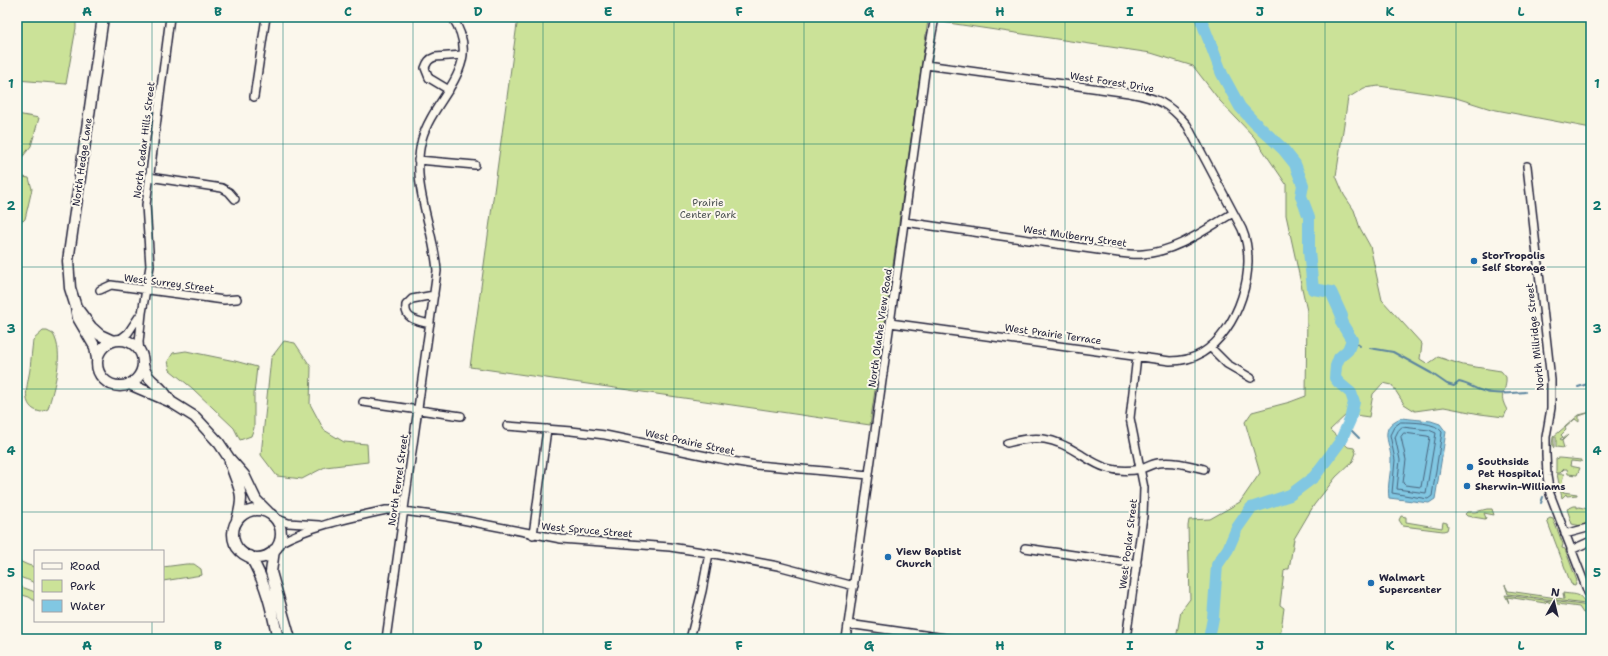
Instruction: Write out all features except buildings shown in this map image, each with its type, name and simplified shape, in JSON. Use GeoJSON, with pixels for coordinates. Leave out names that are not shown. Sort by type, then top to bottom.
{"type":"FeatureCollection","features":[{"type":"Feature","properties":{"kind":"street","name":"North Hedge Lane"},"geometry":{"type":"LineString","coordinates":[[97,359],[95,347],[81,326],[78,318],[70,288],[68,261],[103,17]]}},
{"type":"Feature","properties":{"kind":"street","name":"North Cedar Hills Street"},"geometry":{"type":"LineString","coordinates":[[140,353],[139,342],[142,313],[150,266],[146,205],[148,178],[170,17]]}},
{"type":"Feature","properties":{"kind":"street"},"geometry":{"type":"LineString","coordinates":[[254,97],[266,17]]}},
{"type":"Feature","properties":{"kind":"street","name":"North Ferrel Street"},"geometry":{"type":"LineString","coordinates":[[386,639],[437,272],[436,255],[420,187],[418,160],[422,138],[427,127],[459,74],[463,55],[460,29],[456,18]]}},
{"type":"Feature","properties":{"kind":"street","name":"North Olathe View Road"},"geometry":{"type":"LineString","coordinates":[[846,639],[926,65],[934,19]]}},
{"type":"Feature","properties":{"kind":"street"},"geometry":{"type":"LineString","coordinates":[[449,90],[429,78],[425,68],[427,62],[431,58],[435,57],[463,55]]}},
{"type":"Feature","properties":{"kind":"street","name":"West Forest Drive"},"geometry":{"type":"LineString","coordinates":[[926,65],[1149,97],[1160,101],[1169,106],[1178,114],[1187,125],[1233,214]]}},
{"type":"Feature","properties":{"kind":"street"},"geometry":{"type":"LineString","coordinates":[[418,160],[475,165]]}},
{"type":"Feature","properties":{"kind":"street","name":"North Millridge Street"},"geometry":{"type":"LineString","coordinates":[[1527,166],[1551,380],[1551,408],[1546,437],[1547,476],[1550,494],[1591,600]]}},
{"type":"Feature","properties":{"kind":"street"},"geometry":{"type":"LineString","coordinates":[[148,178],[222,188],[229,192],[234,199]]}},
{"type":"Feature","properties":{"kind":"street","name":"West Mulberry Street"},"geometry":{"type":"LineString","coordinates":[[905,222],[1119,253],[1143,254],[1164,250],[1233,214]]}},
{"type":"Feature","properties":{"kind":"street","name":"West Prairie Terrace"},"geometry":{"type":"LineString","coordinates":[[890,323],[1170,361],[1197,356],[1210,347],[1227,328],[1241,299],[1248,278],[1249,267],[1247,245],[1242,229],[1233,214]]}},
{"type":"Feature","properties":{"kind":"street","name":"West Surrey Street"},"geometry":{"type":"LineString","coordinates":[[100,290],[111,285],[224,300],[237,299]]}},
{"type":"Feature","properties":{"kind":"street"},"geometry":{"type":"LineString","coordinates":[[430,324],[409,317],[406,313],[406,305],[412,299],[434,295]]}},
{"type":"Feature","properties":{"kind":"street","name":"North Hedge Lane"},"geometry":{"type":"LineString","coordinates":[[76,307],[91,327],[100,335],[116,341]]}},
{"type":"Feature","properties":{"kind":"street","name":"North Cedar Hills Street"},"geometry":{"type":"LineString","coordinates":[[116,341],[128,333],[142,313]]}},
{"type":"Feature","properties":{"kind":"street"},"geometry":{"type":"LineString","coordinates":[[142,366],[136,379],[130,384],[122,386],[108,383],[103,378],[99,372],[97,359],[102,348],[116,341],[132,343],[140,353],[145,375],[171,402]]}},
{"type":"Feature","properties":{"kind":"street"},"geometry":{"type":"LineString","coordinates":[[1210,347],[1228,364],[1251,378]]}},
{"type":"Feature","properties":{"kind":"street","name":"West Poplar Street"},"geometry":{"type":"LineString","coordinates":[[1126,639],[1143,516],[1144,488],[1130,418],[1137,356]]}},
{"type":"Feature","properties":{"kind":"street"},"geometry":{"type":"LineString","coordinates":[[130,384],[171,402],[203,425],[244,475],[256,500],[272,515],[281,530],[271,572],[290,639]]}},
{"type":"Feature","properties":{"kind":"street"},"geometry":{"type":"LineString","coordinates":[[362,402],[462,416]]}},
{"type":"Feature","properties":{"kind":"street","name":"West Prairie Street"},"geometry":{"type":"LineString","coordinates":[[507,426],[605,435],[756,465],[869,475]]}},
{"type":"Feature","properties":{"kind":"street"},"geometry":{"type":"LineString","coordinates":[[533,535],[547,429]]}},
{"type":"Feature","properties":{"kind":"street"},"geometry":{"type":"LineString","coordinates":[[1007,443],[1026,438],[1046,440],[1066,446],[1097,464],[1107,468],[1122,470],[1139,469],[1156,464],[1173,462],[1204,468]]}},
{"type":"Feature","properties":{"kind":"street"},"geometry":{"type":"LineString","coordinates":[[229,458],[234,476],[240,488],[242,500],[233,536],[236,544],[241,551],[250,556],[263,557],[277,546]]}},
{"type":"Feature","properties":{"kind":"street"},"geometry":{"type":"LineString","coordinates":[[237,521],[242,515],[255,510],[272,515]]}},
{"type":"Feature","properties":{"kind":"street","name":"West Spruce Street"},"geometry":{"type":"LineString","coordinates":[[277,546],[295,534],[319,526],[386,510],[404,511],[447,517],[533,535],[561,539],[670,547],[709,553],[778,566],[854,586]]}},
{"type":"Feature","properties":{"kind":"street","name":"West Spruce Street"},"geometry":{"type":"LineString","coordinates":[[272,515],[288,523],[319,526]]}},
{"type":"Feature","properties":{"kind":"street"},"geometry":{"type":"LineString","coordinates":[[1565,534],[1591,527]]}},
{"type":"Feature","properties":{"kind":"street"},"geometry":{"type":"LineString","coordinates":[[1571,550],[1591,541]]}},
{"type":"Feature","properties":{"kind":"street"},"geometry":{"type":"LineString","coordinates":[[1025,548],[1137,564]]}},
{"type":"Feature","properties":{"kind":"street"},"geometry":{"type":"LineString","coordinates":[[690,639],[699,604],[709,553]]}},
{"type":"Feature","properties":{"kind":"street"},"geometry":{"type":"LineString","coordinates":[[250,556],[259,570],[266,590],[278,639]]}},
{"type":"Feature","properties":{"kind":"street"},"geometry":{"type":"LineString","coordinates":[[848,624],[952,639]]}},
{"type":"Feature","properties":{"kind":"green space"},"geometry":{"type":"Polygon","coordinates":[[[17,17],[76,17],[76,28],[66,84],[17,80],[17,17]]]}},
{"type":"Feature","properties":{"kind":"green space","name":"Prairie Center Park"},"geometry":{"type":"Polygon","coordinates":[[[518,17],[1591,17],[1591,128],[1491,109],[1453,97],[1379,86],[1364,88],[1348,98],[1336,176],[1344,195],[1354,210],[1360,228],[1370,246],[1382,300],[1422,344],[1420,359],[1428,364],[1438,357],[1463,365],[1501,371],[1506,377],[1503,400],[1507,410],[1504,417],[1444,407],[1415,411],[1404,404],[1392,385],[1383,383],[1373,394],[1369,417],[1347,414],[1330,430],[1348,447],[1354,448],[1356,453],[1353,461],[1336,477],[1314,505],[1294,539],[1289,569],[1284,571],[1280,605],[1284,608],[1280,637],[1277,639],[1176,639],[1181,611],[1190,599],[1189,520],[1210,519],[1240,502],[1260,473],[1245,422],[1252,412],[1290,402],[1306,396],[1307,311],[1286,215],[1286,184],[1254,137],[1220,101],[1193,66],[1151,53],[928,20],[870,425],[470,367],[518,17]]]}},
{"type":"Feature","properties":{"kind":"green space"},"geometry":{"type":"Polygon","coordinates":[[[17,114],[39,118],[31,146],[17,164],[17,114]]]}},
{"type":"Feature","properties":{"kind":"green space"},"geometry":{"type":"Polygon","coordinates":[[[23,177],[29,178],[32,189],[25,219],[23,221],[17,218],[17,180],[23,177]]]}},
{"type":"Feature","properties":{"kind":"green space"},"geometry":{"type":"Polygon","coordinates":[[[43,331],[53,334],[58,351],[58,361],[48,409],[41,412],[34,410],[30,406],[26,395],[33,340],[43,331]]]}},
{"type":"Feature","properties":{"kind":"green space"},"geometry":{"type":"Polygon","coordinates":[[[284,341],[295,343],[311,367],[310,404],[324,430],[344,442],[367,444],[368,462],[325,467],[302,479],[277,476],[261,455],[271,358],[284,341]]]}},
{"type":"Feature","properties":{"kind":"green space"},"geometry":{"type":"Polygon","coordinates":[[[186,351],[257,367],[254,394],[254,428],[251,436],[240,440],[234,428],[192,388],[170,370],[168,361],[173,353],[186,351]]]}},
{"type":"Feature","properties":{"kind":"green space"},"geometry":{"type":"Polygon","coordinates":[[[1591,412],[1579,416],[1579,422],[1575,419],[1565,428],[1566,430],[1561,435],[1563,437],[1560,439],[1562,440],[1568,435],[1562,441],[1564,448],[1556,447],[1556,437],[1554,437],[1554,448],[1552,445],[1553,437],[1579,415],[1591,412]]]}},
{"type":"Feature","properties":{"kind":"green space"},"geometry":{"type":"Polygon","coordinates":[[[1556,459],[1582,460],[1581,462],[1571,461],[1570,466],[1580,468],[1577,475],[1568,474],[1567,469],[1564,469],[1560,473],[1556,473],[1556,459]]]}},
{"type":"Feature","properties":{"kind":"green space"},"geometry":{"type":"Polygon","coordinates":[[[1557,474],[1564,474],[1562,481],[1564,483],[1563,492],[1577,495],[1567,496],[1566,494],[1562,498],[1557,474]]]}},
{"type":"Feature","properties":{"kind":"green space"},"geometry":{"type":"Polygon","coordinates":[[[1577,506],[1577,508],[1588,509],[1588,511],[1591,512],[1591,523],[1581,526],[1572,524],[1567,509],[1577,506]]]}},
{"type":"Feature","properties":{"kind":"green space"},"geometry":{"type":"Polygon","coordinates":[[[1492,509],[1494,515],[1484,513],[1485,519],[1467,516],[1465,514],[1467,512],[1492,509]]]}},
{"type":"Feature","properties":{"kind":"green space"},"geometry":{"type":"Polygon","coordinates":[[[1401,516],[1406,517],[1406,522],[1442,528],[1443,522],[1447,523],[1447,530],[1443,531],[1403,526],[1399,520],[1401,516]]]}},
{"type":"Feature","properties":{"kind":"green space"},"geometry":{"type":"Polygon","coordinates":[[[1550,518],[1553,519],[1563,544],[1562,548],[1565,549],[1577,581],[1575,585],[1571,584],[1548,523],[1547,520],[1550,518]]]}},
{"type":"Feature","properties":{"kind":"green space"},"geometry":{"type":"Polygon","coordinates":[[[17,560],[34,567],[34,583],[17,575],[17,560]]]}},
{"type":"Feature","properties":{"kind":"green space"},"geometry":{"type":"Polygon","coordinates":[[[194,564],[201,569],[202,575],[164,581],[164,567],[194,564]]]}},
{"type":"Feature","properties":{"kind":"green space"},"geometry":{"type":"Polygon","coordinates":[[[1505,585],[1508,591],[1564,599],[1563,593],[1577,595],[1585,604],[1508,594],[1505,585]]]}},
{"type":"Feature","properties":{"kind":"green space"},"geometry":{"type":"Polygon","coordinates":[[[22,587],[34,592],[34,600],[29,597],[19,594],[22,587]]]}},
{"type":"Feature","properties":{"kind":"green space"},"geometry":{"type":"Polygon","coordinates":[[[1505,595],[1582,605],[1586,606],[1587,612],[1583,613],[1579,607],[1550,603],[1547,601],[1545,603],[1507,597],[1509,603],[1505,595]]]}},
{"type":"Feature","properties":{"kind":"water"},"geometry":{"type":"Polygon","coordinates":[[[1401,418],[1431,421],[1440,424],[1446,432],[1435,499],[1429,503],[1389,498],[1388,489],[1391,455],[1387,432],[1393,422],[1401,418]]]}},
{"type":"Feature","properties":{"kind":"waterway"},"geometry":{"type":"LineString","coordinates":[[1200,17],[1222,74],[1240,107],[1283,149],[1295,164],[1303,185],[1301,196],[1309,217],[1309,251],[1313,289],[1331,292],[1342,316],[1341,322],[1352,340],[1348,350],[1339,358],[1336,366],[1335,378],[1351,393],[1354,402],[1350,420],[1340,442],[1314,477],[1290,495],[1251,508],[1237,528],[1228,549],[1217,565],[1213,618],[1209,639]]}},
{"type":"Feature","properties":{"kind":"waterway"},"geometry":{"type":"LineString","coordinates":[[1352,340],[1360,346]]}},
{"type":"Feature","properties":{"kind":"waterway"},"geometry":{"type":"LineString","coordinates":[[1370,348],[1393,352],[1431,373],[1447,384],[1454,386],[1459,382],[1491,393],[1505,394],[1525,392]]}},
{"type":"Feature","properties":{"kind":"waterway"},"geometry":{"type":"LineString","coordinates":[[1578,387],[1591,383]]}},
{"type":"Feature","properties":{"kind":"waterway"},"geometry":{"type":"LineString","coordinates":[[1347,426],[1359,438]]}},
{"type":"Feature","properties":{"kind":"waterway"},"geometry":{"type":"LineString","coordinates":[[1541,503],[1543,497]]}},
{"type":"Feature","properties":{"kind":"place","name":"StorTropolis Self Storage"},"geometry":{"type":"Point","coordinates":[1474,261]}},
{"type":"Feature","properties":{"kind":"place","name":"Southside Pet Hospital"},"geometry":{"type":"Point","coordinates":[1470,467]}},
{"type":"Feature","properties":{"kind":"place","name":"Sherwin-Williams"},"geometry":{"type":"Point","coordinates":[1467,486]}},
{"type":"Feature","properties":{"kind":"place","name":"View Baptist Church"},"geometry":{"type":"Point","coordinates":[888,557]}},
{"type":"Feature","properties":{"kind":"place","name":"Walmart Supercenter"},"geometry":{"type":"Point","coordinates":[1371,583]}}]}
